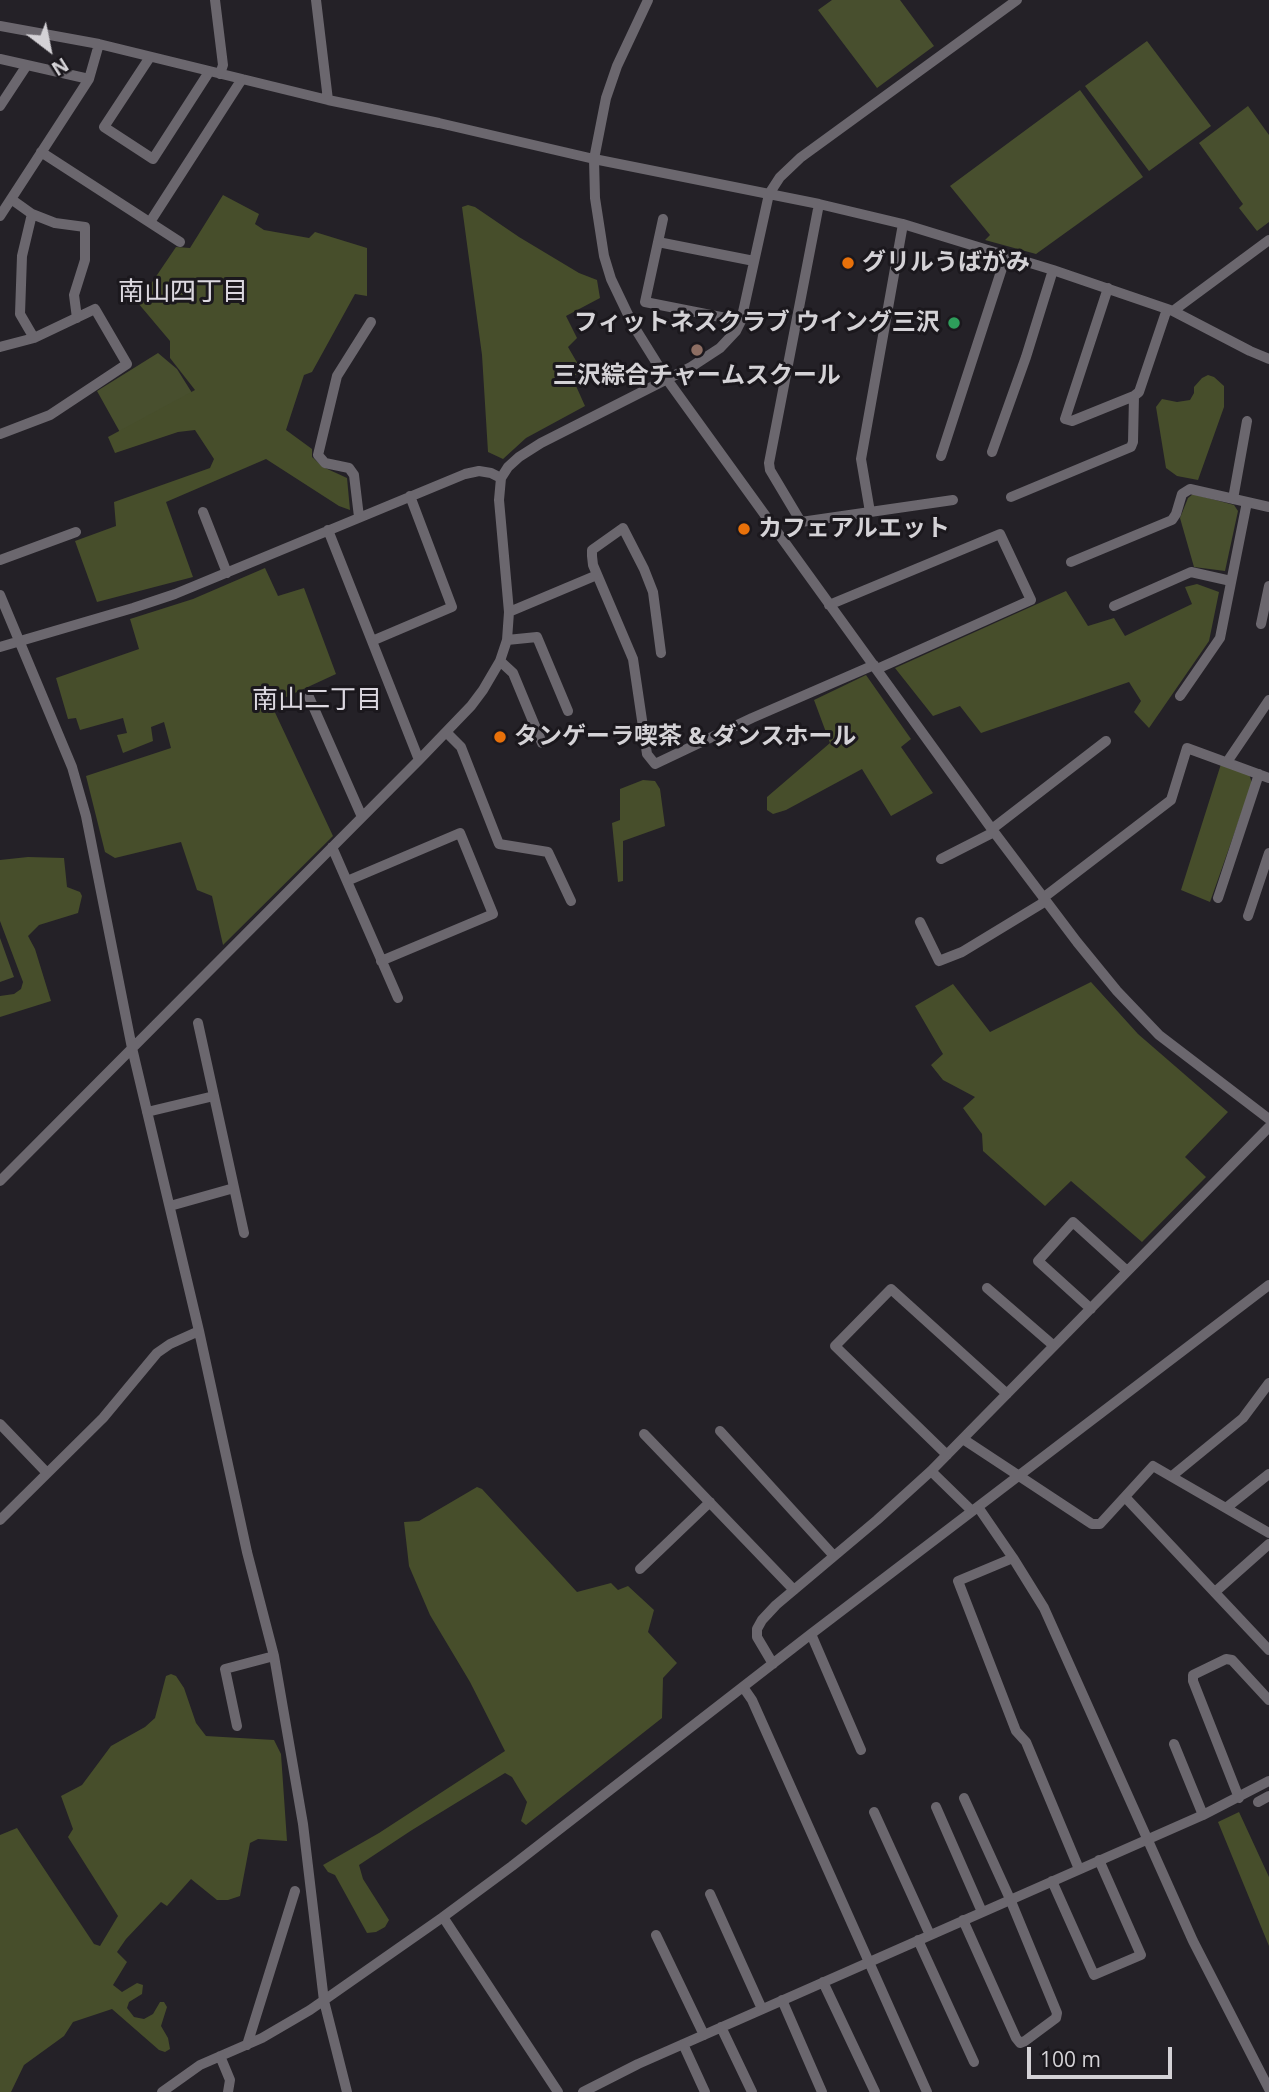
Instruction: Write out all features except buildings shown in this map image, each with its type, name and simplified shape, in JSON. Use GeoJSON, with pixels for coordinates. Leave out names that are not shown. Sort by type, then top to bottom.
{"type":"FeatureCollection","features":[{"type":"Feature","properties":{"kind":"street"},"geometry":{"type":"LineString","coordinates":[[150,57],[104,127],[153,159],[223,65],[215,0]]}},
{"type":"Feature","properties":{"kind":"street"},"geometry":{"type":"LineString","coordinates":[[316,0],[328,100]]}},
{"type":"Feature","properties":{"kind":"street"},"geometry":{"type":"LineString","coordinates":[[648,0],[617,66],[606,97],[594,159],[594,198],[599,231],[611,279],[633,326],[666,378],[1044,900],[1117,991],[1159,1035],[1269,1119]]}},
{"type":"Feature","properties":{"kind":"street"},"geometry":{"type":"LineString","coordinates":[[0,1181],[471,706],[500,661],[507,640],[509,612],[499,500],[500,478],[508,467],[541,443],[709,357],[720,348],[736,331],[741,321],[769,194],[780,177],[800,158],[1017,0]]}},
{"type":"Feature","properties":{"kind":"street"},"geometry":{"type":"LineString","coordinates":[[0,26],[99,44],[328,100],[903,224],[1053,270],[1170,310],[1269,359]]}},
{"type":"Feature","properties":{"kind":"street"},"geometry":{"type":"LineString","coordinates":[[0,216],[89,79],[99,44]]}},
{"type":"Feature","properties":{"kind":"street"},"geometry":{"type":"LineString","coordinates":[[0,59],[89,79]]}},
{"type":"Feature","properties":{"kind":"street"},"geometry":{"type":"LineString","coordinates":[[0,106],[27,65]]}},
{"type":"Feature","properties":{"kind":"street"},"geometry":{"type":"LineString","coordinates":[[150,222],[242,79]]}},
{"type":"Feature","properties":{"kind":"street"},"geometry":{"type":"LineString","coordinates":[[41,152],[180,242]]}},
{"type":"Feature","properties":{"kind":"street"},"geometry":{"type":"LineString","coordinates":[[11,199],[32,214],[55,223],[85,227],[85,260],[74,295],[77,318]]}},
{"type":"Feature","properties":{"kind":"street"},"geometry":{"type":"LineString","coordinates":[[818,204],[769,463],[770,470],[801,522],[953,500]]}},
{"type":"Feature","properties":{"kind":"street"},"geometry":{"type":"LineString","coordinates":[[32,214],[22,256],[20,314],[34,338]]}},
{"type":"Feature","properties":{"kind":"street"},"geometry":{"type":"LineString","coordinates":[[663,219],[645,302],[741,321]]}},
{"type":"Feature","properties":{"kind":"street"},"geometry":{"type":"LineString","coordinates":[[870,512],[861,459],[903,224]]}},
{"type":"Feature","properties":{"kind":"street"},"geometry":{"type":"LineString","coordinates":[[1108,288],[1065,419],[1072,421],[1139,392],[1170,310],[1269,240]]}},
{"type":"Feature","properties":{"kind":"street"},"geometry":{"type":"LineString","coordinates":[[658,242],[754,261]]}},
{"type":"Feature","properties":{"kind":"street"},"geometry":{"type":"LineString","coordinates":[[941,456],[1006,256]]}},
{"type":"Feature","properties":{"kind":"street"},"geometry":{"type":"LineString","coordinates":[[992,452],[1026,358],[1053,270]]}},
{"type":"Feature","properties":{"kind":"street"},"geometry":{"type":"LineString","coordinates":[[0,347],[34,338],[95,309],[127,364],[50,415],[0,434]]}},
{"type":"Feature","properties":{"kind":"street"},"geometry":{"type":"LineString","coordinates":[[359,517],[354,475],[349,468],[325,463],[318,455],[337,376],[371,322]]}},
{"type":"Feature","properties":{"kind":"street"},"geometry":{"type":"LineString","coordinates":[[1011,497],[1131,447],[1134,396]]}},
{"type":"Feature","properties":{"kind":"street"},"geometry":{"type":"LineString","coordinates":[[1233,499],[1247,421]]}},
{"type":"Feature","properties":{"kind":"street"},"geometry":{"type":"LineString","coordinates":[[0,647],[175,594],[465,474],[479,471],[500,478]]}},
{"type":"Feature","properties":{"kind":"street"},"geometry":{"type":"LineString","coordinates":[[1071,562],[1172,520],[1182,494],[1190,489],[1269,507]]}},
{"type":"Feature","properties":{"kind":"street"},"geometry":{"type":"LineString","coordinates":[[372,641],[452,607],[410,496]]}},
{"type":"Feature","properties":{"kind":"street"},"geometry":{"type":"LineString","coordinates":[[1180,696],[1220,638],[1247,502]]}},
{"type":"Feature","properties":{"kind":"street"},"geometry":{"type":"LineString","coordinates":[[203,512],[227,573]]}},
{"type":"Feature","properties":{"kind":"street"},"geometry":{"type":"LineString","coordinates":[[661,653],[653,592],[623,528],[592,550],[593,565],[633,659],[647,754],[655,764],[752,718],[1031,600],[1000,534],[830,605]]}},
{"type":"Feature","properties":{"kind":"street"},"geometry":{"type":"LineString","coordinates":[[328,530],[419,760]]}},
{"type":"Feature","properties":{"kind":"street"},"geometry":{"type":"LineString","coordinates":[[0,560],[76,532]]}},
{"type":"Feature","properties":{"kind":"street"},"geometry":{"type":"LineString","coordinates":[[1114,606],[1191,572],[1231,581]]}},
{"type":"Feature","properties":{"kind":"street"},"geometry":{"type":"LineString","coordinates":[[509,612],[597,575]]}},
{"type":"Feature","properties":{"kind":"street"},"geometry":{"type":"LineString","coordinates":[[1261,624],[1269,586]]}},
{"type":"Feature","properties":{"kind":"street"},"geometry":{"type":"LineString","coordinates":[[0,595],[72,767],[84,807],[132,1048],[199,1331],[247,1552],[274,1656],[303,1824],[324,2001],[347,2092]]}},
{"type":"Feature","properties":{"kind":"street"},"geometry":{"type":"LineString","coordinates":[[507,640],[537,637],[568,711]]}},
{"type":"Feature","properties":{"kind":"street"},"geometry":{"type":"LineString","coordinates":[[500,661],[513,673],[542,743]]}},
{"type":"Feature","properties":{"kind":"street"},"geometry":{"type":"LineString","coordinates":[[309,697],[362,817]]}},
{"type":"Feature","properties":{"kind":"street"},"geometry":{"type":"LineString","coordinates":[[1227,762],[1269,700]]}},
{"type":"Feature","properties":{"kind":"street"},"geometry":{"type":"LineString","coordinates":[[446,732],[461,747],[499,844],[548,852],[571,901]]}},
{"type":"Feature","properties":{"kind":"street"},"geometry":{"type":"LineString","coordinates":[[942,859],[993,831],[1106,741]]}},
{"type":"Feature","properties":{"kind":"street"},"geometry":{"type":"LineString","coordinates":[[920,922],[939,961],[962,951],[1044,900],[1171,800],[1187,748],[1264,776],[1218,898]]}},
{"type":"Feature","properties":{"kind":"street"},"geometry":{"type":"LineString","coordinates":[[347,881],[460,833],[493,914],[381,961]]}},
{"type":"Feature","properties":{"kind":"street"},"geometry":{"type":"LineString","coordinates":[[332,847],[398,998]]}},
{"type":"Feature","properties":{"kind":"street"},"geometry":{"type":"LineString","coordinates":[[1248,916],[1269,853]]}},
{"type":"Feature","properties":{"kind":"street"},"geometry":{"type":"LineString","coordinates":[[198,1023],[244,1233]]}},
{"type":"Feature","properties":{"kind":"street"},"geometry":{"type":"LineString","coordinates":[[147,1112],[214,1096]]}},
{"type":"Feature","properties":{"kind":"street"},"geometry":{"type":"LineString","coordinates":[[773,1664],[757,1637],[757,1629],[762,1620],[931,1471],[1269,1127]]}},
{"type":"Feature","properties":{"kind":"street"},"geometry":{"type":"LineString","coordinates":[[170,1206],[234,1188]]}},
{"type":"Feature","properties":{"kind":"street"},"geometry":{"type":"LineString","coordinates":[[1091,1308],[1038,1261],[1073,1222],[1127,1271]]}},
{"type":"Feature","properties":{"kind":"street"},"geometry":{"type":"LineString","coordinates":[[162,2092],[200,2065],[279,2029],[324,2001],[443,1917],[1269,1285]]}},
{"type":"Feature","properties":{"kind":"street"},"geometry":{"type":"LineString","coordinates":[[987,1288],[1054,1346]]}},
{"type":"Feature","properties":{"kind":"street"},"geometry":{"type":"LineString","coordinates":[[947,1455],[835,1346],[891,1289],[1007,1394]]}},
{"type":"Feature","properties":{"kind":"street"},"geometry":{"type":"LineString","coordinates":[[0,1520],[103,1418],[157,1353],[199,1331]]}},
{"type":"Feature","properties":{"kind":"street"},"geometry":{"type":"LineString","coordinates":[[1172,1476],[1243,1418],[1269,1383]]}},
{"type":"Feature","properties":{"kind":"street"},"geometry":{"type":"LineString","coordinates":[[0,1424],[47,1473]]}},
{"type":"Feature","properties":{"kind":"street"},"geometry":{"type":"LineString","coordinates":[[720,1431],[834,1556]]}},
{"type":"Feature","properties":{"kind":"street"},"geometry":{"type":"LineString","coordinates":[[643,1434],[794,1590]]}},
{"type":"Feature","properties":{"kind":"street"},"geometry":{"type":"LineString","coordinates":[[963,1439],[1092,1524],[1100,1524],[1153,1466],[1269,1533]]}},
{"type":"Feature","properties":{"kind":"street"},"geometry":{"type":"LineString","coordinates":[[931,1471],[975,1509],[1013,1558],[1044,1608],[1193,1941],[1269,2088]]}},
{"type":"Feature","properties":{"kind":"street"},"geometry":{"type":"LineString","coordinates":[[1226,1508],[1269,1474]]}},
{"type":"Feature","properties":{"kind":"street"},"geometry":{"type":"LineString","coordinates":[[1125,1497],[1269,1650]]}},
{"type":"Feature","properties":{"kind":"street"},"geometry":{"type":"LineString","coordinates":[[640,1569],[710,1502]]}},
{"type":"Feature","properties":{"kind":"street"},"geometry":{"type":"LineString","coordinates":[[1215,1592],[1269,1544]]}},
{"type":"Feature","properties":{"kind":"street"},"geometry":{"type":"LineString","coordinates":[[1013,1558],[958,1581],[1016,1731],[1026,1742],[1079,1869]]}},
{"type":"Feature","properties":{"kind":"street"},"geometry":{"type":"LineString","coordinates":[[811,1634],[861,1751]]}},
{"type":"Feature","properties":{"kind":"street"},"geometry":{"type":"LineString","coordinates":[[237,1727],[225,1669],[274,1656]]}},
{"type":"Feature","properties":{"kind":"street"},"geometry":{"type":"LineString","coordinates":[[1239,1798],[1193,1681],[1193,1675],[1226,1659],[1232,1660],[1269,1700]]}},
{"type":"Feature","properties":{"kind":"street"},"geometry":{"type":"LineString","coordinates":[[743,1687],[752,1700],[927,2092]]}},
{"type":"Feature","properties":{"kind":"street"},"geometry":{"type":"LineString","coordinates":[[1174,1744],[1203,1815]]}},
{"type":"Feature","properties":{"kind":"street"},"geometry":{"type":"LineString","coordinates":[[583,2092],[721,2027],[1203,1815],[1269,1781]]}},
{"type":"Feature","properties":{"kind":"street"},"geometry":{"type":"LineString","coordinates":[[1258,1802],[1269,1796]]}},
{"type":"Feature","properties":{"kind":"street"},"geometry":{"type":"LineString","coordinates":[[963,1920],[1016,2038],[1020,2043],[1025,2041],[1056,2018],[1057,2013],[1010,1899],[964,1798]]}},
{"type":"Feature","properties":{"kind":"street"},"geometry":{"type":"LineString","coordinates":[[936,1807],[982,1912]]}},
{"type":"Feature","properties":{"kind":"street"},"geometry":{"type":"LineString","coordinates":[[874,1812],[930,1935]]}},
{"type":"Feature","properties":{"kind":"street"},"geometry":{"type":"LineString","coordinates":[[1052,1881],[1094,1976],[1141,1955],[1099,1860]]}},
{"type":"Feature","properties":{"kind":"street"},"geometry":{"type":"LineString","coordinates":[[247,2045],[295,1891]]}},
{"type":"Feature","properties":{"kind":"street"},"geometry":{"type":"LineString","coordinates":[[710,1895],[762,2009]]}},
{"type":"Feature","properties":{"kind":"street"},"geometry":{"type":"LineString","coordinates":[[443,1917],[558,2092]]}},
{"type":"Feature","properties":{"kind":"street"},"geometry":{"type":"LineString","coordinates":[[656,1935],[704,2035]]}},
{"type":"Feature","properties":{"kind":"street"},"geometry":{"type":"LineString","coordinates":[[918,1940],[974,2062]]}},
{"type":"Feature","properties":{"kind":"street"},"geometry":{"type":"LineString","coordinates":[[823,1982],[875,2092]]}},
{"type":"Feature","properties":{"kind":"street"},"geometry":{"type":"LineString","coordinates":[[782,2000],[822,2092]]}},
{"type":"Feature","properties":{"kind":"street"},"geometry":{"type":"LineString","coordinates":[[721,2027],[752,2092]]}},
{"type":"Feature","properties":{"kind":"street"},"geometry":{"type":"LineString","coordinates":[[683,2044],[705,2092]]}},
{"type":"Feature","properties":{"kind":"street"},"geometry":{"type":"LineString","coordinates":[[220,2056],[230,2080],[228,2092]]}},
{"type":"Feature","properties":{"kind":"green space"},"geometry":{"type":"Polygon","coordinates":[[[832,0],[900,0],[934,46],[877,88],[818,10],[832,0]]]}},
{"type":"Feature","properties":{"kind":"green space"},"geometry":{"type":"Polygon","coordinates":[[[1147,41],[1211,126],[1149,171],[1085,86],[1147,41]]]}},
{"type":"Feature","properties":{"kind":"green space"},"geometry":{"type":"Polygon","coordinates":[[[1080,90],[1143,177],[1036,254],[985,240],[990,235],[950,186],[1080,90]]]}},
{"type":"Feature","properties":{"kind":"green space"},"geometry":{"type":"Polygon","coordinates":[[[1248,106],[1269,135],[1269,222],[1257,231],[1239,208],[1243,204],[1199,143],[1248,106]]]}},
{"type":"Feature","properties":{"kind":"green space"},"geometry":{"type":"Polygon","coordinates":[[[223,195],[259,214],[255,224],[264,230],[309,238],[315,232],[367,248],[367,296],[355,294],[312,372],[304,375],[286,430],[312,449],[312,457],[323,467],[347,478],[350,510],[339,506],[266,459],[166,502],[193,577],[97,602],[75,541],[116,526],[114,502],[210,468],[214,459],[195,430],[178,432],[115,453],[108,437],[195,390],[170,358],[170,341],[138,303],[176,247],[190,248],[223,195]]]}},
{"type":"Feature","properties":{"kind":"green space"},"geometry":{"type":"Polygon","coordinates":[[[468,205],[579,273],[597,280],[600,298],[566,316],[577,338],[568,347],[582,371],[572,377],[585,406],[526,438],[503,459],[488,452],[482,355],[462,207],[468,205]]]}},
{"type":"Feature","properties":{"kind":"green space"},"geometry":{"type":"Polygon","coordinates":[[[158,353],[177,369],[204,412],[126,443],[97,391],[158,353]]]}},
{"type":"Feature","properties":{"kind":"green space"},"geometry":{"type":"Polygon","coordinates":[[[1208,375],[1224,386],[1224,407],[1198,480],[1177,476],[1166,468],[1156,407],[1162,399],[1177,402],[1190,400],[1194,387],[1208,375]]]}},
{"type":"Feature","properties":{"kind":"green space"},"geometry":{"type":"Polygon","coordinates":[[[1193,494],[1234,505],[1238,511],[1225,571],[1194,567],[1180,518],[1188,498],[1193,494]]]}},
{"type":"Feature","properties":{"kind":"green space"},"geometry":{"type":"Polygon","coordinates":[[[265,568],[278,596],[304,588],[336,674],[271,704],[333,836],[223,945],[212,896],[197,890],[181,842],[115,858],[105,852],[86,776],[171,748],[164,722],[151,727],[153,741],[123,753],[117,735],[127,733],[123,718],[80,730],[76,718],[68,719],[56,678],[139,649],[130,619],[193,599],[265,568]]]}},
{"type":"Feature","properties":{"kind":"green space"},"geometry":{"type":"Polygon","coordinates":[[[1197,584],[1219,592],[1209,641],[1149,728],[1134,712],[1141,701],[1129,682],[981,733],[960,706],[933,716],[895,668],[1066,591],[1088,626],[1114,618],[1125,636],[1192,604],[1185,587],[1197,584]]]}},
{"type":"Feature","properties":{"kind":"green space"},"geometry":{"type":"Polygon","coordinates":[[[866,675],[911,739],[901,747],[933,793],[891,816],[862,769],[786,810],[773,814],[767,810],[767,797],[830,743],[814,700],[866,675]]]}},
{"type":"Feature","properties":{"kind":"green space"},"geometry":{"type":"Polygon","coordinates":[[[1221,764],[1249,774],[1252,783],[1210,902],[1181,890],[1221,764]]]}},
{"type":"Feature","properties":{"kind":"green space"},"geometry":{"type":"Polygon","coordinates":[[[643,780],[655,781],[660,789],[665,826],[623,841],[623,881],[618,882],[612,823],[620,820],[620,789],[643,780]]]}},
{"type":"Feature","properties":{"kind":"green space"},"geometry":{"type":"Polygon","coordinates":[[[28,857],[64,858],[67,887],[80,892],[82,896],[78,913],[39,925],[28,936],[35,949],[51,1001],[0,1017],[0,996],[14,994],[21,989],[23,982],[0,921],[0,860],[28,857]]]}},
{"type":"Feature","properties":{"kind":"green space"},"geometry":{"type":"Polygon","coordinates":[[[0,938],[14,977],[0,982],[0,938]]]}},
{"type":"Feature","properties":{"kind":"green space"},"geometry":{"type":"Polygon","coordinates":[[[1091,982],[1138,1034],[1228,1112],[1185,1157],[1206,1177],[1142,1242],[1071,1181],[1045,1206],[983,1151],[982,1134],[963,1108],[975,1097],[943,1080],[931,1065],[943,1054],[915,1006],[953,984],[990,1032],[1091,982]]]}},
{"type":"Feature","properties":{"kind":"green space"},"geometry":{"type":"Polygon","coordinates":[[[477,1487],[482,1489],[577,1592],[611,1583],[618,1590],[628,1586],[654,1610],[648,1632],[677,1663],[663,1678],[662,1718],[526,1825],[521,1821],[527,1802],[512,1777],[505,1773],[359,1865],[363,1879],[389,1920],[385,1927],[367,1933],[335,1875],[328,1872],[323,1865],[379,1833],[505,1751],[470,1682],[430,1615],[409,1566],[404,1522],[419,1521],[477,1487]]]}},
{"type":"Feature","properties":{"kind":"green space"},"geometry":{"type":"Polygon","coordinates":[[[166,1676],[176,1676],[184,1688],[196,1723],[206,1736],[274,1740],[281,1754],[287,1841],[258,1839],[250,1843],[240,1896],[217,1900],[191,1879],[167,1906],[161,1902],[117,1952],[127,1962],[113,1985],[122,1992],[137,1983],[143,1985],[142,1994],[129,2002],[127,2008],[134,2017],[144,2019],[153,2014],[160,2002],[164,2002],[167,2007],[161,2026],[168,2038],[170,2049],[165,2052],[159,2050],[112,2009],[73,2022],[64,2036],[24,2065],[11,2092],[0,2092],[0,1835],[17,1828],[94,1944],[100,1946],[118,1916],[68,1837],[73,1829],[61,1796],[82,1785],[111,1746],[145,1727],[155,1718],[166,1676]]]}},
{"type":"Feature","properties":{"kind":"green space"},"geometry":{"type":"Polygon","coordinates":[[[1239,1812],[1269,1877],[1269,1946],[1218,1822],[1239,1812]]]}},
{"type":"Feature","properties":{"kind":"place","name":"グリルうばがみ"},"geometry":{"type":"Point","coordinates":[848,263]}},
{"type":"Feature","properties":{"kind":"place","name":"フィットネスクラブ ウイング三沢"},"geometry":{"type":"Point","coordinates":[954,323]}},
{"type":"Feature","properties":{"kind":"place","name":"三沢綜合チャームスクール"},"geometry":{"type":"Point","coordinates":[697,350]}},
{"type":"Feature","properties":{"kind":"place","name":"カフェアルエット"},"geometry":{"type":"Point","coordinates":[744,529]}},
{"type":"Feature","properties":{"kind":"place","name":"タンゲーラ喫茶 & ダンスホール"},"geometry":{"type":"Point","coordinates":[500,737]}},
{"type":"Feature","properties":{"kind":"district","name":"南山四丁目"},"geometry":{"type":"Point","coordinates":[183,293]}},
{"type":"Feature","properties":{"kind":"district","name":"南山二丁目"},"geometry":{"type":"Point","coordinates":[317,701]}}]}
